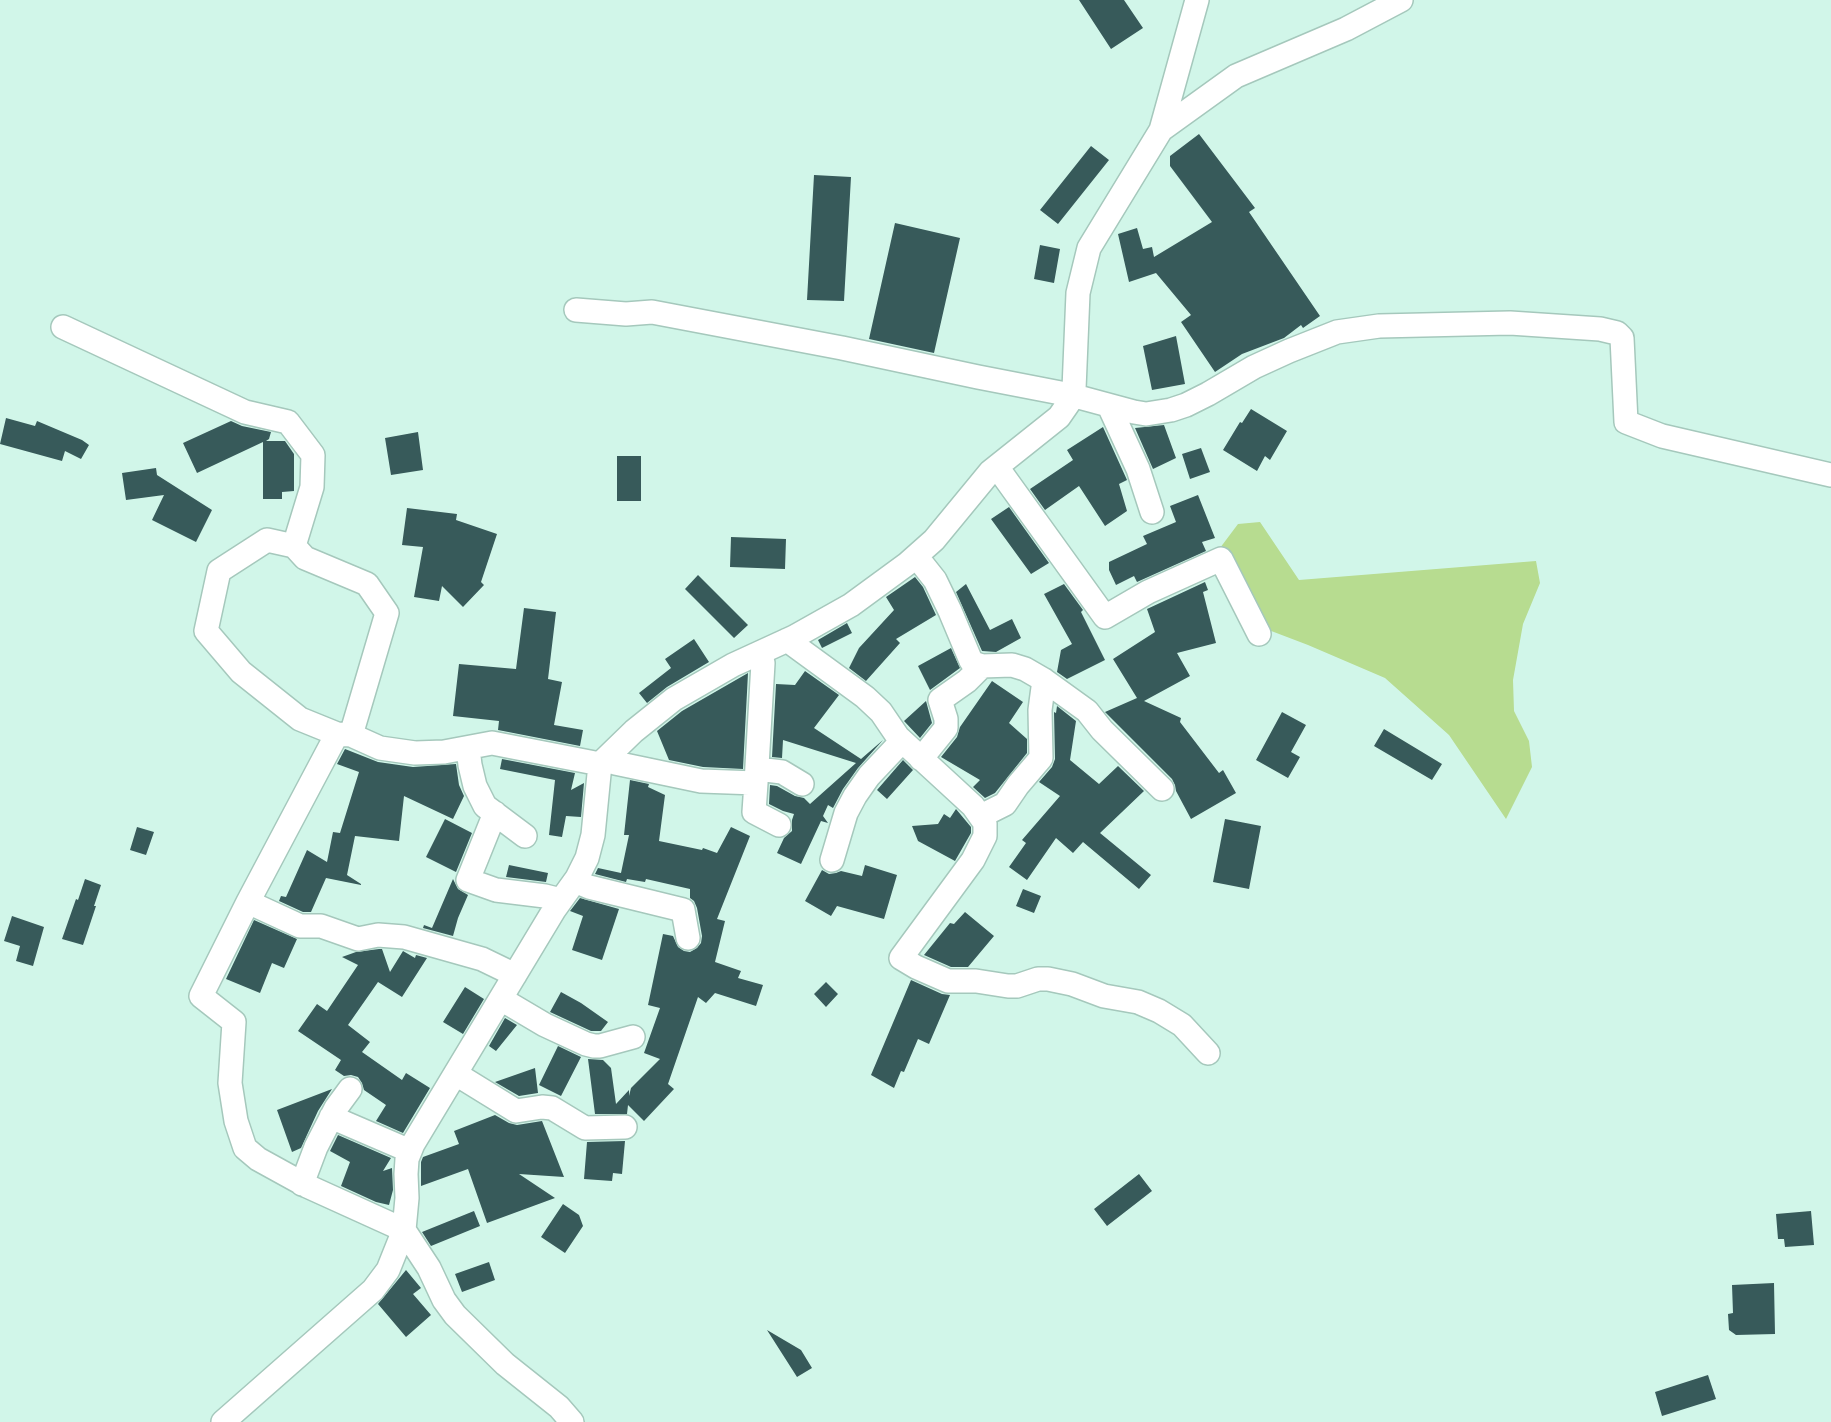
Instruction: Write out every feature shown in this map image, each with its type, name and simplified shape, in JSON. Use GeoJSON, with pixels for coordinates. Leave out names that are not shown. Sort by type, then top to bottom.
{"type":"FeatureCollection","features":[{"type":"Feature","properties":{"kind":"street"},"geometry":{"type":"LineString","coordinates":[[223,1422],[373,1290],[388,1270],[404,1230],[407,1159],[410,1151],[587,858],[604,760],[674,698],[733,665],[788,640],[874,589],[934,540],[990,472],[1059,417],[1068,404],[1074,389],[1078,293],[1090,248],[1161,130],[1197,0]]}},
{"type":"Feature","properties":{"kind":"street"},"geometry":{"type":"LineString","coordinates":[[1161,130],[1236,76],[1346,29],[1401,0]]}},
{"type":"Feature","properties":{"kind":"street"},"geometry":{"type":"LineString","coordinates":[[576,310],[626,314],[652,312],[1071,395],[1146,414],[1171,410],[1208,394],[1254,367],[1337,332],[1379,326],[1510,323],[1600,329],[1617,333],[1622,338],[1626,422],[1662,436],[1831,475]]}},
{"type":"Feature","properties":{"kind":"street"},"geometry":{"type":"LineString","coordinates":[[63,327],[245,412],[288,422],[313,455],[312,487],[294,546]]}},
{"type":"Feature","properties":{"kind":"street"},"geometry":{"type":"LineString","coordinates":[[1109,406],[1138,469],[1152,512]]}},
{"type":"Feature","properties":{"kind":"street"},"geometry":{"type":"LineString","coordinates":[[997,467],[1105,617],[1148,592],[1221,559],[1259,634]]}},
{"type":"Feature","properties":{"kind":"street"},"geometry":{"type":"LineString","coordinates":[[572,1422],[559,1407],[505,1364],[454,1315],[429,1268],[404,1230],[302,1184],[258,1160],[245,1148],[236,1121],[230,1083],[234,1022],[201,996],[248,902],[344,735],[387,613],[368,584],[305,558],[294,546],[268,540],[219,571],[206,631],[241,672],[300,719],[344,735],[380,748],[415,753],[444,752],[492,743],[604,760],[690,779],[782,772],[802,784]]}},
{"type":"Feature","properties":{"kind":"street"},"geometry":{"type":"LineString","coordinates":[[916,556],[935,580],[971,661],[982,666],[1012,665],[1025,668],[1044,680],[1087,711],[1102,730],[1162,789]]}},
{"type":"Feature","properties":{"kind":"street"},"geometry":{"type":"LineString","coordinates":[[788,640],[865,697],[881,712],[902,741],[981,816],[985,823],[985,836],[973,860],[901,958],[948,981],[1017,986],[1038,979],[1048,979],[1072,984],[1104,996],[1138,1002],[1182,1025],[1209,1053]]}},
{"type":"Feature","properties":{"kind":"street"},"geometry":{"type":"LineString","coordinates":[[760,653],[763,663],[754,812],[779,825]]}},
{"type":"Feature","properties":{"kind":"street"},"geometry":{"type":"LineString","coordinates":[[921,759],[946,728],[940,700],[967,681],[982,666]]}},
{"type":"Feature","properties":{"kind":"street"},"geometry":{"type":"LineString","coordinates":[[981,816],[1005,804],[1041,758],[1044,680]]}},
{"type":"Feature","properties":{"kind":"street"},"geometry":{"type":"LineString","coordinates":[[832,860],[846,813],[855,796],[869,776],[902,741]]}},
{"type":"Feature","properties":{"kind":"street"},"geometry":{"type":"LineString","coordinates":[[468,748],[475,786],[485,806],[524,836]]}},
{"type":"Feature","properties":{"kind":"street"},"geometry":{"type":"LineString","coordinates":[[495,813],[468,880],[496,890],[561,900]]}},
{"type":"Feature","properties":{"kind":"street"},"geometry":{"type":"LineString","coordinates":[[575,881],[589,887],[684,910],[688,938]]}},
{"type":"Feature","properties":{"kind":"street"},"geometry":{"type":"LineString","coordinates":[[248,902],[300,926],[321,926],[358,939],[378,935],[404,937],[482,959],[515,975]]}},
{"type":"Feature","properties":{"kind":"street"},"geometry":{"type":"LineString","coordinates":[[501,999],[545,1025],[586,1044],[600,1046],[633,1037]]}},
{"type":"Feature","properties":{"kind":"street"},"geometry":{"type":"LineString","coordinates":[[456,1074],[516,1111],[552,1108],[585,1128],[625,1127]]}},
{"type":"Feature","properties":{"kind":"street"},"geometry":{"type":"LineString","coordinates":[[302,1184],[316,1146],[336,1108],[350,1089]]}},
{"type":"Feature","properties":{"kind":"street"},"geometry":{"type":"LineString","coordinates":[[331,1117],[410,1151]]}},
{"type":"Feature","properties":{"kind":"green space"},"geometry":{"type":"Polygon","coordinates":[[[1260,522],[1299,580],[1536,561],[1540,583],[1523,624],[1513,680],[1514,711],[1529,741],[1532,767],[1506,819],[1449,735],[1385,678],[1266,629],[1248,603],[1220,548],[1238,524],[1260,522]]]}},
{"type":"Feature","properties":{"kind":"building"},"geometry":{"type":"Polygon","coordinates":[[[1079,0],[1124,0],[1143,28],[1111,49],[1079,0]]]}},
{"type":"Feature","properties":{"kind":"building"},"geometry":{"type":"Polygon","coordinates":[[[1199,134],[1255,208],[1249,212],[1320,316],[1303,328],[1301,325],[1284,338],[1242,354],[1215,372],[1181,322],[1191,315],[1156,273],[1129,282],[1118,234],[1137,228],[1143,249],[1152,247],[1154,257],[1212,222],[1170,166],[1170,156],[1199,134]]]}},
{"type":"Feature","properties":{"kind":"building"},"geometry":{"type":"Polygon","coordinates":[[[1091,146],[1109,160],[1058,224],[1040,210],[1091,146]]]}},
{"type":"Feature","properties":{"kind":"building"},"geometry":{"type":"Polygon","coordinates":[[[814,175],[851,177],[844,301],[807,300],[814,175]]]}},
{"type":"Feature","properties":{"kind":"building"},"geometry":{"type":"Polygon","coordinates":[[[895,223],[960,238],[934,353],[869,339],[895,223]]]}},
{"type":"Feature","properties":{"kind":"building"},"geometry":{"type":"Polygon","coordinates":[[[1040,245],[1060,249],[1054,283],[1034,279],[1040,245]]]}},
{"type":"Feature","properties":{"kind":"building"},"geometry":{"type":"Polygon","coordinates":[[[1176,336],[1185,384],[1152,390],[1143,346],[1176,336]]]}},
{"type":"Feature","properties":{"kind":"building"},"geometry":{"type":"Polygon","coordinates":[[[1251,409],[1287,431],[1270,460],[1265,456],[1257,471],[1223,450],[1251,409]]]}},
{"type":"Feature","properties":{"kind":"building"},"geometry":{"type":"Polygon","coordinates":[[[6,418],[35,426],[37,421],[89,445],[81,459],[65,451],[62,461],[0,444],[6,418]]]}},
{"type":"Feature","properties":{"kind":"building"},"geometry":{"type":"Polygon","coordinates":[[[231,421],[271,432],[266,441],[285,441],[294,454],[294,491],[282,492],[282,499],[263,499],[263,442],[197,473],[183,443],[231,421]]]}},
{"type":"Feature","properties":{"kind":"building"},"geometry":{"type":"Polygon","coordinates":[[[1164,425],[1176,458],[1153,469],[1135,428],[1164,425]]]}},
{"type":"Feature","properties":{"kind":"building"},"geometry":{"type":"Polygon","coordinates":[[[1103,427],[1127,480],[1119,484],[1127,511],[1105,526],[1079,486],[1045,510],[1030,489],[1073,460],[1067,450],[1103,427]]]}},
{"type":"Feature","properties":{"kind":"building"},"geometry":{"type":"Polygon","coordinates":[[[418,432],[423,470],[391,475],[385,438],[418,432]]]}},
{"type":"Feature","properties":{"kind":"building"},"geometry":{"type":"Polygon","coordinates":[[[1201,448],[1210,472],[1190,479],[1182,454],[1201,448]]]}},
{"type":"Feature","properties":{"kind":"building"},"geometry":{"type":"Polygon","coordinates":[[[617,456],[641,456],[641,501],[617,501],[617,456]]]}},
{"type":"Feature","properties":{"kind":"building"},"geometry":{"type":"Polygon","coordinates":[[[156,468],[157,475],[212,510],[196,542],[152,520],[164,495],[126,500],[122,473],[156,468]]]}},
{"type":"Feature","properties":{"kind":"building"},"geometry":{"type":"Polygon","coordinates":[[[1198,495],[1215,538],[1202,542],[1206,551],[1137,582],[1134,576],[1116,585],[1109,570],[1109,562],[1147,544],[1143,536],[1176,522],[1170,506],[1198,495]]]}},
{"type":"Feature","properties":{"kind":"building"},"geometry":{"type":"Polygon","coordinates":[[[1009,507],[1049,563],[1031,574],[991,519],[1009,507]]]}},
{"type":"Feature","properties":{"kind":"building"},"geometry":{"type":"Polygon","coordinates":[[[407,508],[457,514],[456,520],[497,534],[481,582],[484,585],[463,607],[442,586],[439,601],[414,597],[423,547],[402,545],[407,508]]]}},
{"type":"Feature","properties":{"kind":"building"},"geometry":{"type":"Polygon","coordinates":[[[731,537],[786,539],[785,569],[730,567],[731,537]]]}},
{"type":"Feature","properties":{"kind":"building"},"geometry":{"type":"Polygon","coordinates":[[[698,575],[748,625],[734,638],[685,589],[698,575]]]}},
{"type":"Feature","properties":{"kind":"building"},"geometry":{"type":"Polygon","coordinates":[[[915,577],[923,587],[936,615],[896,639],[900,643],[866,681],[849,668],[859,648],[894,610],[886,597],[915,577]]]}},
{"type":"Feature","properties":{"kind":"building"},"geometry":{"type":"Polygon","coordinates":[[[1205,582],[1208,590],[1203,592],[1216,643],[1177,653],[1190,676],[1144,701],[1181,718],[1180,722],[1219,773],[1223,770],[1236,793],[1191,819],[1172,779],[1105,712],[1137,698],[1113,659],[1155,632],[1147,609],[1205,582]]]}},
{"type":"Feature","properties":{"kind":"building"},"geometry":{"type":"Polygon","coordinates":[[[966,584],[990,630],[1012,619],[1021,638],[996,652],[982,651],[956,592],[966,584]]]}},
{"type":"Feature","properties":{"kind":"building"},"geometry":{"type":"Polygon","coordinates":[[[1064,584],[1083,610],[1081,612],[1105,660],[1067,679],[1057,672],[1061,650],[1072,644],[1044,594],[1064,584]]]}},
{"type":"Feature","properties":{"kind":"building"},"geometry":{"type":"Polygon","coordinates":[[[524,608],[556,612],[548,679],[562,682],[554,725],[583,730],[580,746],[498,730],[499,721],[453,716],[459,664],[516,669],[524,608]]]}},
{"type":"Feature","properties":{"kind":"building"},"geometry":{"type":"Polygon","coordinates":[[[847,623],[852,633],[822,648],[818,640],[847,623]]]}},
{"type":"Feature","properties":{"kind":"building"},"geometry":{"type":"Polygon","coordinates":[[[694,639],[709,662],[667,687],[647,703],[639,693],[671,668],[665,659],[694,639]]]}},
{"type":"Feature","properties":{"kind":"building"},"geometry":{"type":"Polygon","coordinates":[[[951,648],[960,668],[930,690],[918,666],[951,648]]]}},
{"type":"Feature","properties":{"kind":"building"},"geometry":{"type":"Polygon","coordinates":[[[805,671],[839,695],[814,728],[861,759],[883,740],[858,768],[833,808],[828,805],[823,816],[828,823],[821,821],[801,864],[777,853],[784,838],[792,831],[794,814],[769,804],[770,785],[804,798],[810,804],[856,763],[783,740],[782,758],[772,757],[776,684],[795,685],[805,671]]]}},
{"type":"Feature","properties":{"kind":"building"},"geometry":{"type":"Polygon","coordinates":[[[748,673],[743,769],[703,767],[669,760],[657,731],[682,711],[748,673]]]}},
{"type":"Feature","properties":{"kind":"building"},"geometry":{"type":"Polygon","coordinates":[[[992,681],[1023,702],[1009,723],[1027,739],[1027,753],[995,793],[985,798],[973,787],[980,780],[941,757],[957,737],[960,727],[992,681]]]}},
{"type":"Feature","properties":{"kind":"building"},"geometry":{"type":"Polygon","coordinates":[[[926,701],[932,723],[920,738],[904,721],[926,701]]]}},
{"type":"Feature","properties":{"kind":"building"},"geometry":{"type":"Polygon","coordinates":[[[1057,706],[1076,721],[1070,760],[1099,784],[1118,766],[1144,791],[1100,833],[1151,875],[1139,889],[1083,842],[1073,853],[1056,838],[1027,880],[1009,867],[1026,843],[1022,840],[1060,796],[1039,782],[1052,767],[1055,759],[1054,712],[1056,713],[1057,706]]]}},
{"type":"Feature","properties":{"kind":"building"},"geometry":{"type":"Polygon","coordinates":[[[1282,712],[1306,725],[1291,752],[1300,757],[1288,778],[1256,760],[1282,712]]]}},
{"type":"Feature","properties":{"kind":"building"},"geometry":{"type":"Polygon","coordinates":[[[1384,729],[1442,764],[1432,780],[1374,746],[1384,729]]]}},
{"type":"Feature","properties":{"kind":"building"},"geometry":{"type":"Polygon","coordinates":[[[345,749],[378,762],[413,767],[456,764],[459,785],[464,796],[453,819],[404,796],[399,841],[355,836],[347,875],[361,885],[326,878],[311,912],[303,912],[279,901],[281,896],[286,897],[307,850],[327,862],[333,832],[340,833],[359,772],[337,764],[345,749]]]}},
{"type":"Feature","properties":{"kind":"building"},"geometry":{"type":"Polygon","coordinates":[[[502,759],[575,773],[571,790],[584,783],[581,817],[566,816],[562,837],[549,835],[555,780],[500,769],[502,759]]]}},
{"type":"Feature","properties":{"kind":"building"},"geometry":{"type":"Polygon","coordinates":[[[903,760],[913,770],[887,799],[877,790],[903,760]]]}},
{"type":"Feature","properties":{"kind":"building"},"geometry":{"type":"Polygon","coordinates":[[[630,780],[649,784],[648,787],[665,795],[659,841],[717,853],[731,827],[750,836],[717,919],[725,921],[715,962],[741,971],[738,978],[763,985],[756,1006],[715,993],[706,1003],[698,997],[668,1084],[674,1089],[644,1121],[628,1105],[627,1114],[595,1114],[588,1059],[603,1060],[611,1068],[616,1104],[629,1090],[629,1096],[631,1088],[660,1059],[644,1053],[660,1008],[648,1005],[663,934],[673,936],[678,947],[690,952],[701,943],[702,936],[697,908],[690,898],[690,889],[646,879],[645,882],[627,879],[626,882],[595,874],[598,868],[621,873],[629,835],[624,835],[630,780]]]}},
{"type":"Feature","properties":{"kind":"building"},"geometry":{"type":"Polygon","coordinates":[[[956,809],[971,827],[971,833],[955,861],[918,841],[912,826],[938,824],[944,814],[950,818],[956,809]]]}},
{"type":"Feature","properties":{"kind":"building"},"geometry":{"type":"Polygon","coordinates":[[[445,819],[472,833],[456,872],[426,857],[445,819]]]}},
{"type":"Feature","properties":{"kind":"building"},"geometry":{"type":"Polygon","coordinates":[[[1225,819],[1261,826],[1249,889],[1213,882],[1225,819]]]}},
{"type":"Feature","properties":{"kind":"building"},"geometry":{"type":"Polygon","coordinates":[[[137,827],[154,832],[146,855],[130,850],[137,827]]]}},
{"type":"Feature","properties":{"kind":"building"},"geometry":{"type":"Polygon","coordinates":[[[509,865],[548,873],[546,882],[506,877],[509,865]]]}},
{"type":"Feature","properties":{"kind":"building"},"geometry":{"type":"Polygon","coordinates":[[[865,865],[897,875],[884,919],[837,906],[831,916],[805,901],[822,870],[829,874],[841,871],[862,876],[865,865]]]}},
{"type":"Feature","properties":{"kind":"building"},"geometry":{"type":"Polygon","coordinates":[[[85,879],[101,885],[83,945],[62,939],[85,879]]]}},
{"type":"Feature","properties":{"kind":"building"},"geometry":{"type":"Polygon","coordinates":[[[453,879],[458,889],[468,895],[453,936],[423,928],[424,925],[432,928],[453,879]]]}},
{"type":"Feature","properties":{"kind":"building"},"geometry":{"type":"Polygon","coordinates":[[[1023,889],[1041,896],[1034,913],[1016,906],[1023,889]]]}},
{"type":"Feature","properties":{"kind":"building"},"geometry":{"type":"Polygon","coordinates":[[[580,898],[619,909],[602,960],[572,950],[583,916],[570,911],[580,898]]]}},
{"type":"Feature","properties":{"kind":"building"},"geometry":{"type":"Polygon","coordinates":[[[965,912],[994,936],[968,967],[951,967],[924,955],[950,923],[954,924],[965,912]]]}},
{"type":"Feature","properties":{"kind":"building"},"geometry":{"type":"Polygon","coordinates":[[[12,916],[44,927],[33,966],[16,961],[20,946],[4,941],[12,916]]]}},
{"type":"Feature","properties":{"kind":"building"},"geometry":{"type":"Polygon","coordinates":[[[254,920],[297,939],[284,968],[272,963],[260,993],[226,979],[254,920]]]}},
{"type":"Feature","properties":{"kind":"building"},"geometry":{"type":"Polygon","coordinates":[[[382,949],[390,972],[403,951],[415,958],[416,955],[427,958],[402,997],[378,982],[348,1025],[370,1042],[362,1052],[402,1080],[406,1073],[430,1088],[403,1133],[376,1121],[386,1105],[364,1090],[358,1077],[344,1076],[335,1070],[341,1060],[298,1031],[317,1004],[327,1011],[358,965],[342,957],[356,952],[382,949]]]}},
{"type":"Feature","properties":{"kind":"building"},"geometry":{"type":"Polygon","coordinates":[[[911,980],[950,995],[929,1044],[918,1039],[894,1088],[871,1075],[911,980]]]}},
{"type":"Feature","properties":{"kind":"building"},"geometry":{"type":"Polygon","coordinates":[[[826,982],[838,994],[826,1007],[814,994],[826,982]]]}},
{"type":"Feature","properties":{"kind":"building"},"geometry":{"type":"Polygon","coordinates":[[[465,987],[484,999],[463,1034],[443,1022],[465,987]]]}},
{"type":"Feature","properties":{"kind":"building"},"geometry":{"type":"Polygon","coordinates":[[[561,992],[608,1022],[601,1031],[591,1031],[550,1012],[561,992]]]}},
{"type":"Feature","properties":{"kind":"building"},"geometry":{"type":"Polygon","coordinates":[[[505,1018],[517,1025],[496,1051],[489,1046],[505,1018]]]}},
{"type":"Feature","properties":{"kind":"building"},"geometry":{"type":"Polygon","coordinates":[[[558,1046],[581,1057],[561,1096],[539,1085],[558,1046]]]}},
{"type":"Feature","properties":{"kind":"building"},"geometry":{"type":"Polygon","coordinates":[[[535,1068],[538,1093],[519,1096],[495,1082],[535,1068]]]}},
{"type":"Feature","properties":{"kind":"building"},"geometry":{"type":"Polygon","coordinates":[[[332,1089],[318,1111],[301,1148],[292,1152],[277,1110],[332,1089]]]}},
{"type":"Feature","properties":{"kind":"building"},"geometry":{"type":"Polygon","coordinates":[[[495,1115],[517,1125],[542,1121],[564,1177],[519,1174],[555,1198],[487,1223],[468,1169],[421,1186],[421,1162],[423,1157],[459,1144],[454,1131],[495,1115]]]}},
{"type":"Feature","properties":{"kind":"building"},"geometry":{"type":"Polygon","coordinates":[[[338,1135],[391,1158],[383,1171],[392,1168],[393,1190],[389,1205],[341,1186],[350,1162],[330,1151],[338,1135]]]}},
{"type":"Feature","properties":{"kind":"building"},"geometry":{"type":"Polygon","coordinates":[[[625,1141],[622,1174],[613,1173],[612,1181],[584,1179],[587,1142],[625,1141]]]}},
{"type":"Feature","properties":{"kind":"building"},"geometry":{"type":"Polygon","coordinates":[[[1139,1174],[1152,1191],[1107,1226],[1094,1209],[1139,1174]]]}},
{"type":"Feature","properties":{"kind":"building"},"geometry":{"type":"Polygon","coordinates":[[[563,1204],[579,1215],[583,1226],[565,1253],[541,1237],[563,1204]]]}},
{"type":"Feature","properties":{"kind":"building"},"geometry":{"type":"Polygon","coordinates":[[[474,1211],[480,1226],[431,1246],[422,1232],[474,1211]]]}},
{"type":"Feature","properties":{"kind":"building"},"geometry":{"type":"Polygon","coordinates":[[[1811,1211],[1814,1245],[1785,1247],[1784,1239],[1778,1239],[1776,1214],[1811,1211]]]}},
{"type":"Feature","properties":{"kind":"building"},"geometry":{"type":"Polygon","coordinates":[[[489,1262],[495,1280],[462,1292],[455,1274],[489,1262]]]}},
{"type":"Feature","properties":{"kind":"building"},"geometry":{"type":"Polygon","coordinates":[[[406,1270],[421,1288],[413,1294],[431,1315],[406,1337],[378,1304],[406,1270]]]}},
{"type":"Feature","properties":{"kind":"building"},"geometry":{"type":"Polygon","coordinates":[[[1774,1283],[1775,1334],[1736,1335],[1729,1330],[1728,1314],[1733,1313],[1732,1285],[1774,1283]]]}},
{"type":"Feature","properties":{"kind":"building"},"geometry":{"type":"Polygon","coordinates":[[[767,1330],[801,1350],[812,1368],[797,1377],[767,1330]]]}},
{"type":"Feature","properties":{"kind":"building"},"geometry":{"type":"Polygon","coordinates":[[[1708,1375],[1716,1399],[1662,1416],[1655,1392],[1708,1375]]]}}]}
